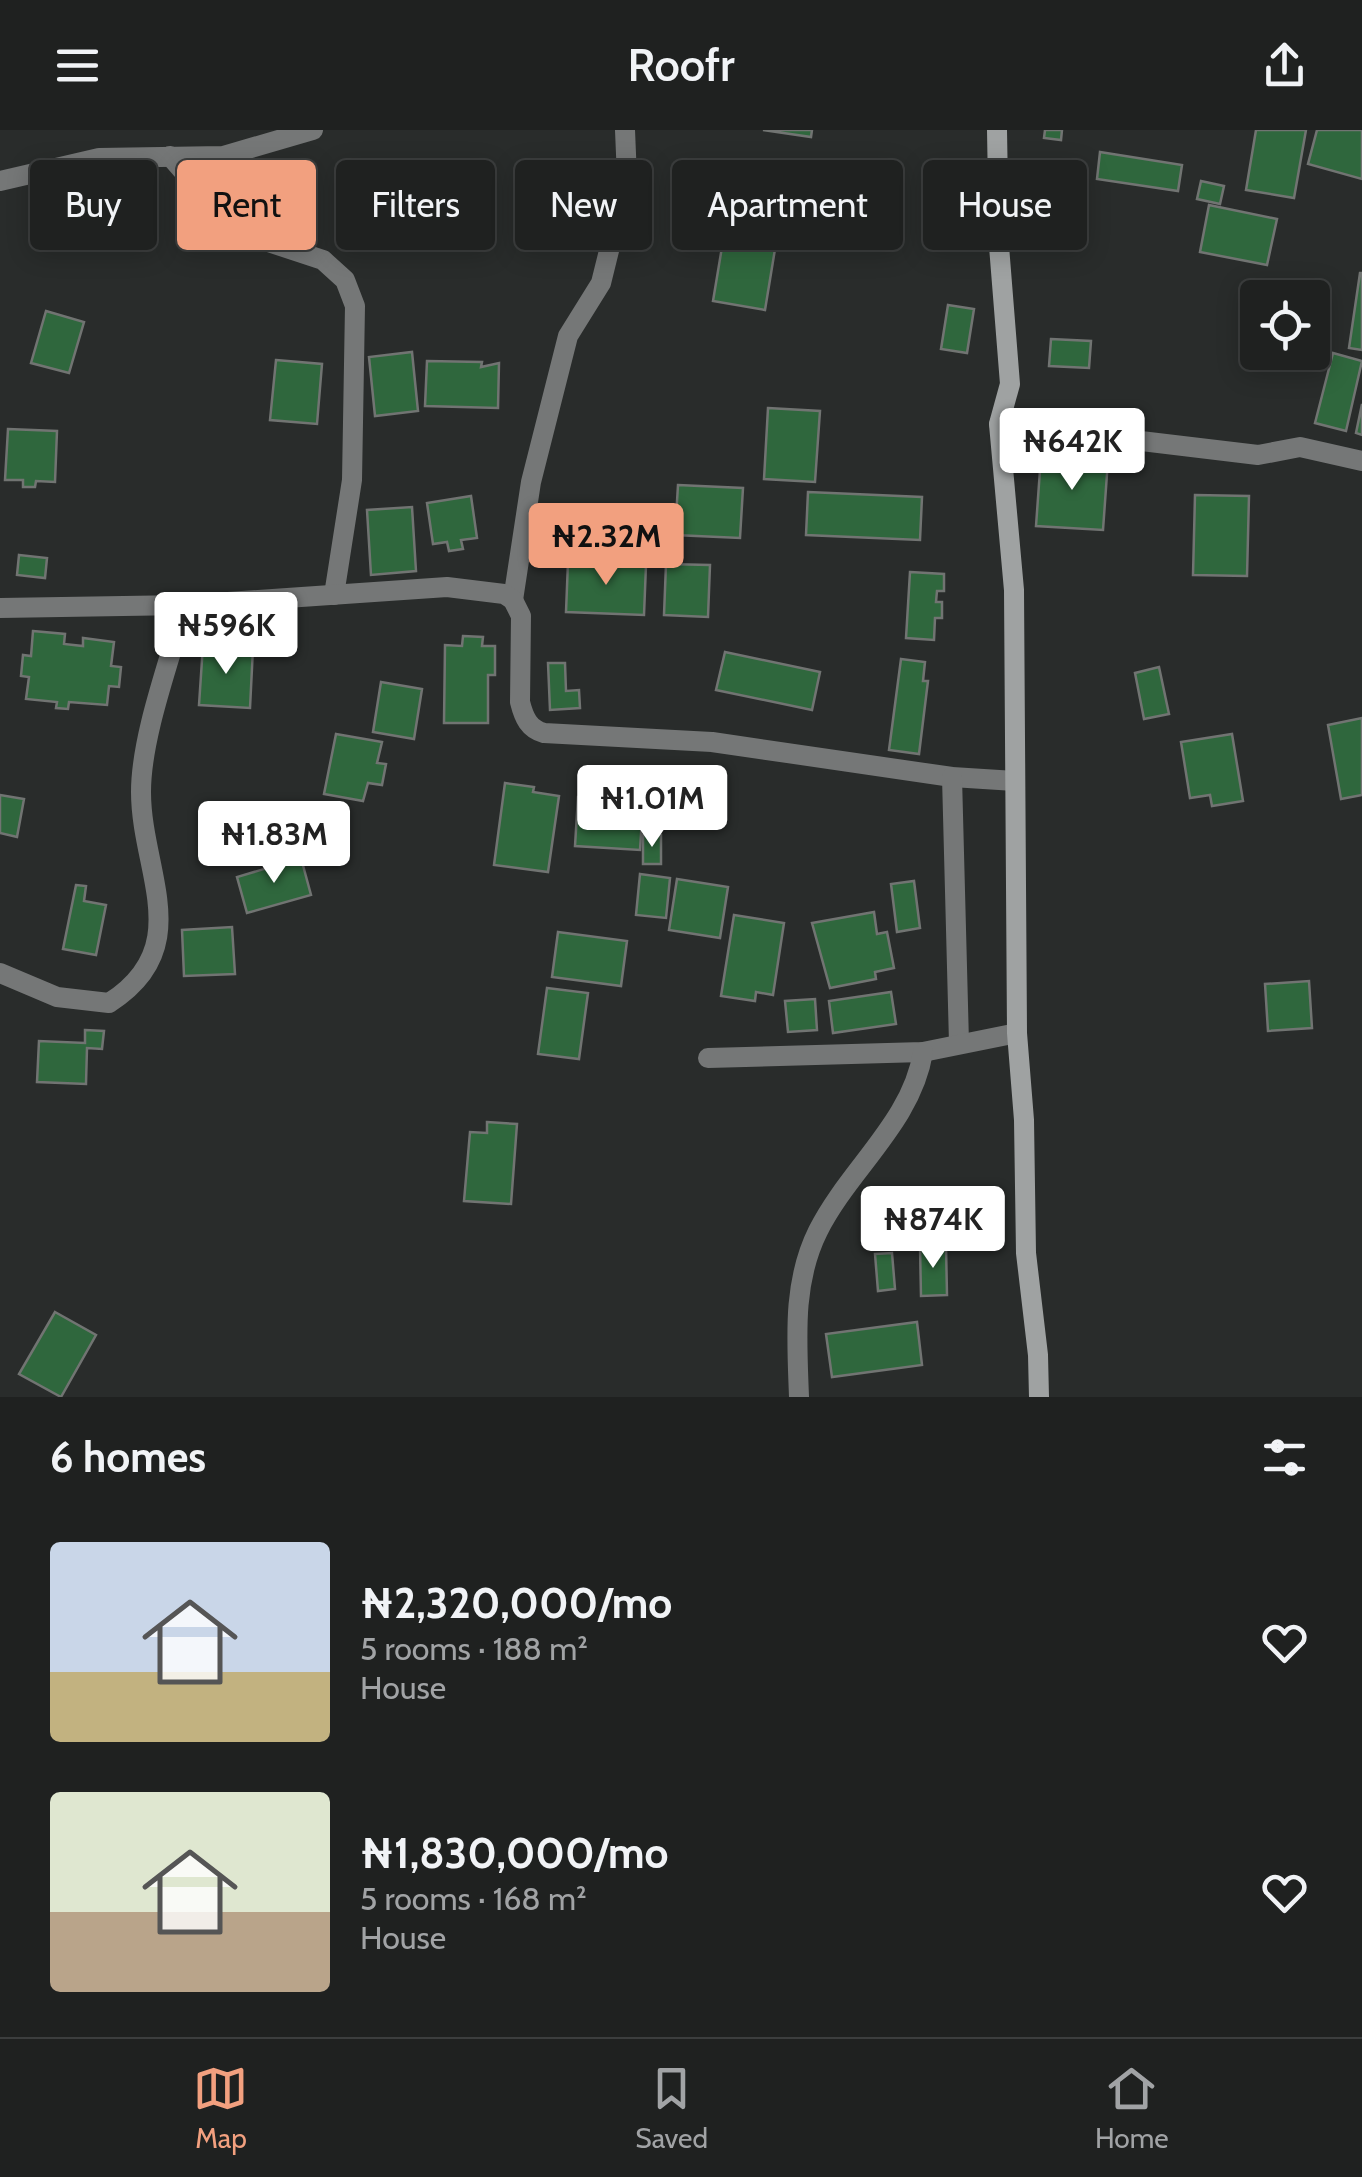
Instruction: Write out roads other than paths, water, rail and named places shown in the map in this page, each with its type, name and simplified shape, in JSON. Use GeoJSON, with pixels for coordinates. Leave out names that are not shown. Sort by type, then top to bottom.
{"type":"FeatureCollection","features":[{"type":"Feature","properties":{"kind":"street"},"geometry":{"type":"LineString","coordinates":[[0,181],[99,158],[223,156],[313,130]]}},
{"type":"Feature","properties":{"kind":"street"},"geometry":{"type":"LineString","coordinates":[[513,600],[531,482],[568,336],[601,282],[627,178],[625,130]]}},
{"type":"Feature","properties":{"kind":"street"},"geometry":{"type":"LineString","coordinates":[[997,130],[999,246],[1010,384],[999,424],[1014,590],[1017,1032],[1024,1120],[1026,1253],[1039,1397]]}},
{"type":"Feature","properties":{"kind":"street"},"geometry":{"type":"LineString","coordinates":[[170,156],[235,231],[324,260],[345,280],[350,293],[354,306],[352,480],[334,594]]}},
{"type":"Feature","properties":{"kind":"street"},"geometry":{"type":"LineString","coordinates":[[999,424],[1258,454],[1300,447],[1362,461]]}},
{"type":"Feature","properties":{"kind":"street"},"geometry":{"type":"LineString","coordinates":[[0,608],[186,605],[448,587],[504,594],[513,600],[521,616],[520,702],[524,716],[534,730],[544,734],[712,742],[952,777],[1014,781]]}},
{"type":"Feature","properties":{"kind":"street"},"geometry":{"type":"LineString","coordinates":[[0,973],[57,996],[109,1003],[134,986],[151,961],[159,925],[141,792],[147,744],[186,605]]}},
{"type":"Feature","properties":{"kind":"street"},"geometry":{"type":"LineString","coordinates":[[952,777],[959,1043]]}},
{"type":"Feature","properties":{"kind":"street"},"geometry":{"type":"LineString","coordinates":[[708,1058],[922,1052],[1017,1032]]}},
{"type":"Feature","properties":{"kind":"street"},"geometry":{"type":"LineString","coordinates":[[798,1397],[796,1298],[818,1231],[910,1096],[922,1052]]}}]}
